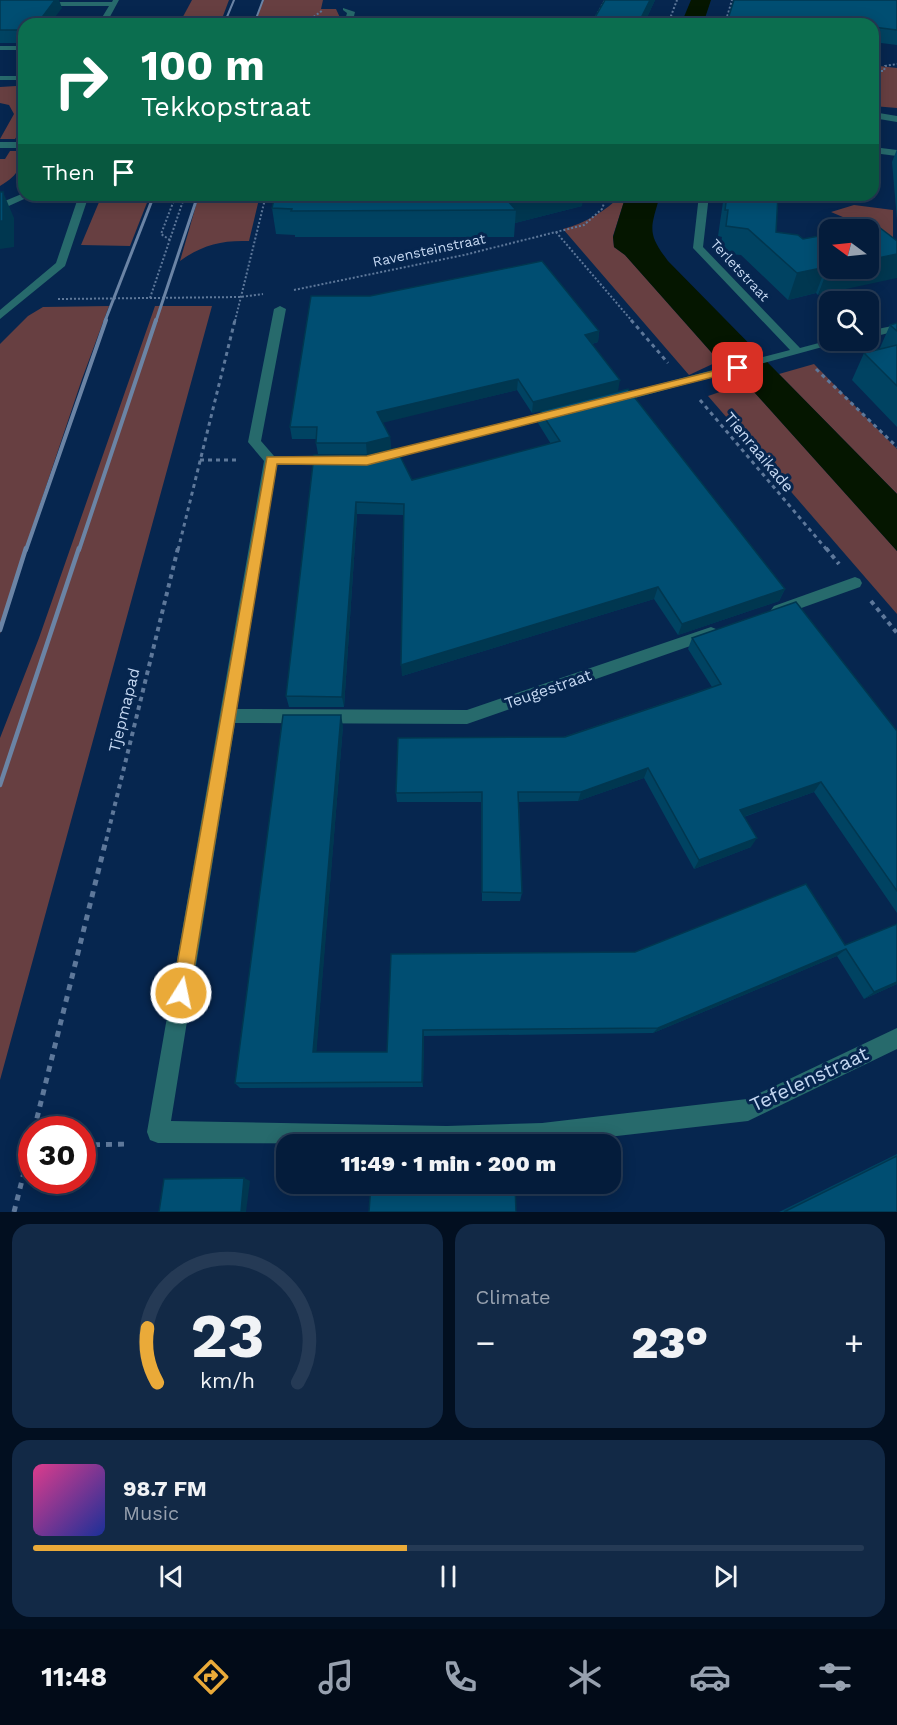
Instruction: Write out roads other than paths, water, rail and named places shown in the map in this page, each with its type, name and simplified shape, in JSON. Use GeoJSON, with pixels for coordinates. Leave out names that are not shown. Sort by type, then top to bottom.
{"type":"FeatureCollection","features":[{"type":"Feature","properties":{"kind":"street"},"geometry":{"type":"LineString","coordinates":[[0,4],[115,2]]}},
{"type":"Feature","properties":{"kind":"street"},"geometry":{"type":"LineString","coordinates":[[106,18],[115,2]]}},
{"type":"Feature","properties":{"kind":"street"},"geometry":{"type":"LineString","coordinates":[[345,9],[351,12],[350,18]]}},
{"type":"Feature","properties":{"kind":"street"},"geometry":{"type":"LineString","coordinates":[[0,48],[18,48]]}},
{"type":"Feature","properties":{"kind":"street"},"geometry":{"type":"LineString","coordinates":[[0,75],[18,78]]}},
{"type":"Feature","properties":{"kind":"street"},"geometry":{"type":"LineString","coordinates":[[879,116],[897,117]]}},
{"type":"Feature","properties":{"kind":"street"},"geometry":{"type":"LineString","coordinates":[[0,145],[18,145]]}},
{"type":"Feature","properties":{"kind":"street"},"geometry":{"type":"LineString","coordinates":[[879,151],[897,153]]}},
{"type":"Feature","properties":{"kind":"street"},"geometry":{"type":"LineString","coordinates":[[0,207],[18,199]]}},
{"type":"Feature","properties":{"kind":"street"},"geometry":{"type":"LineString","coordinates":[[1,315],[62,264],[82,201]]}},
{"type":"Feature","properties":{"kind":"street","name":"Terletstraat"},"geometry":{"type":"LineString","coordinates":[[703,201],[698,248],[797,351]]}},
{"type":"Feature","properties":{"kind":"street"},"geometry":{"type":"LineString","coordinates":[[275,301],[254,442],[271,460],[343,460]]}},
{"type":"Feature","properties":{"kind":"street"},"geometry":{"type":"LineString","coordinates":[[879,332],[897,328]]}},
{"type":"Feature","properties":{"kind":"street"},"geometry":{"type":"LineString","coordinates":[[605,402],[819,346]]}},
{"type":"Feature","properties":{"kind":"street"},"geometry":{"type":"LineString","coordinates":[[367,460],[571,410]]}},
{"type":"Feature","properties":{"kind":"street"},"geometry":{"type":"LineString","coordinates":[[228,716],[271,460]]}},
{"type":"Feature","properties":{"kind":"street"},"geometry":{"type":"LineString","coordinates":[[766,614],[855,583]]}},
{"type":"Feature","properties":{"kind":"street","name":"Teugestraat"},"geometry":{"type":"LineString","coordinates":[[228,716],[467,717],[722,629]]}},
{"type":"Feature","properties":{"kind":"street","name":"Tefelenstraat"},"geometry":{"type":"LineString","coordinates":[[228,716],[158,1132],[447,1137],[542,1134],[748,1110],[897,1038]]}},
{"type":"Feature","properties":{"kind":"railway"},"geometry":{"type":"LineString","coordinates":[[226,18],[234,0]]}},
{"type":"Feature","properties":{"kind":"railway"},"geometry":{"type":"LineString","coordinates":[[256,18],[263,0]]}},
{"type":"Feature","properties":{"kind":"railway"},"geometry":{"type":"LineString","coordinates":[[105,321],[152,201]]}},
{"type":"Feature","properties":{"kind":"railway"},"geometry":{"type":"LineString","coordinates":[[156,321],[196,201]]}},
{"type":"Feature","properties":{"kind":"railway"},"geometry":{"type":"LineString","coordinates":[[26,550],[106,320]]}},
{"type":"Feature","properties":{"kind":"railway"},"geometry":{"type":"LineString","coordinates":[[79,550],[156,320]]}},
{"type":"Feature","properties":{"kind":"railway"},"geometry":{"type":"LineString","coordinates":[[0,630],[26,548]]}},
{"type":"Feature","properties":{"kind":"railway"},"geometry":{"type":"LineString","coordinates":[[0,785],[79,548]]}}]}
